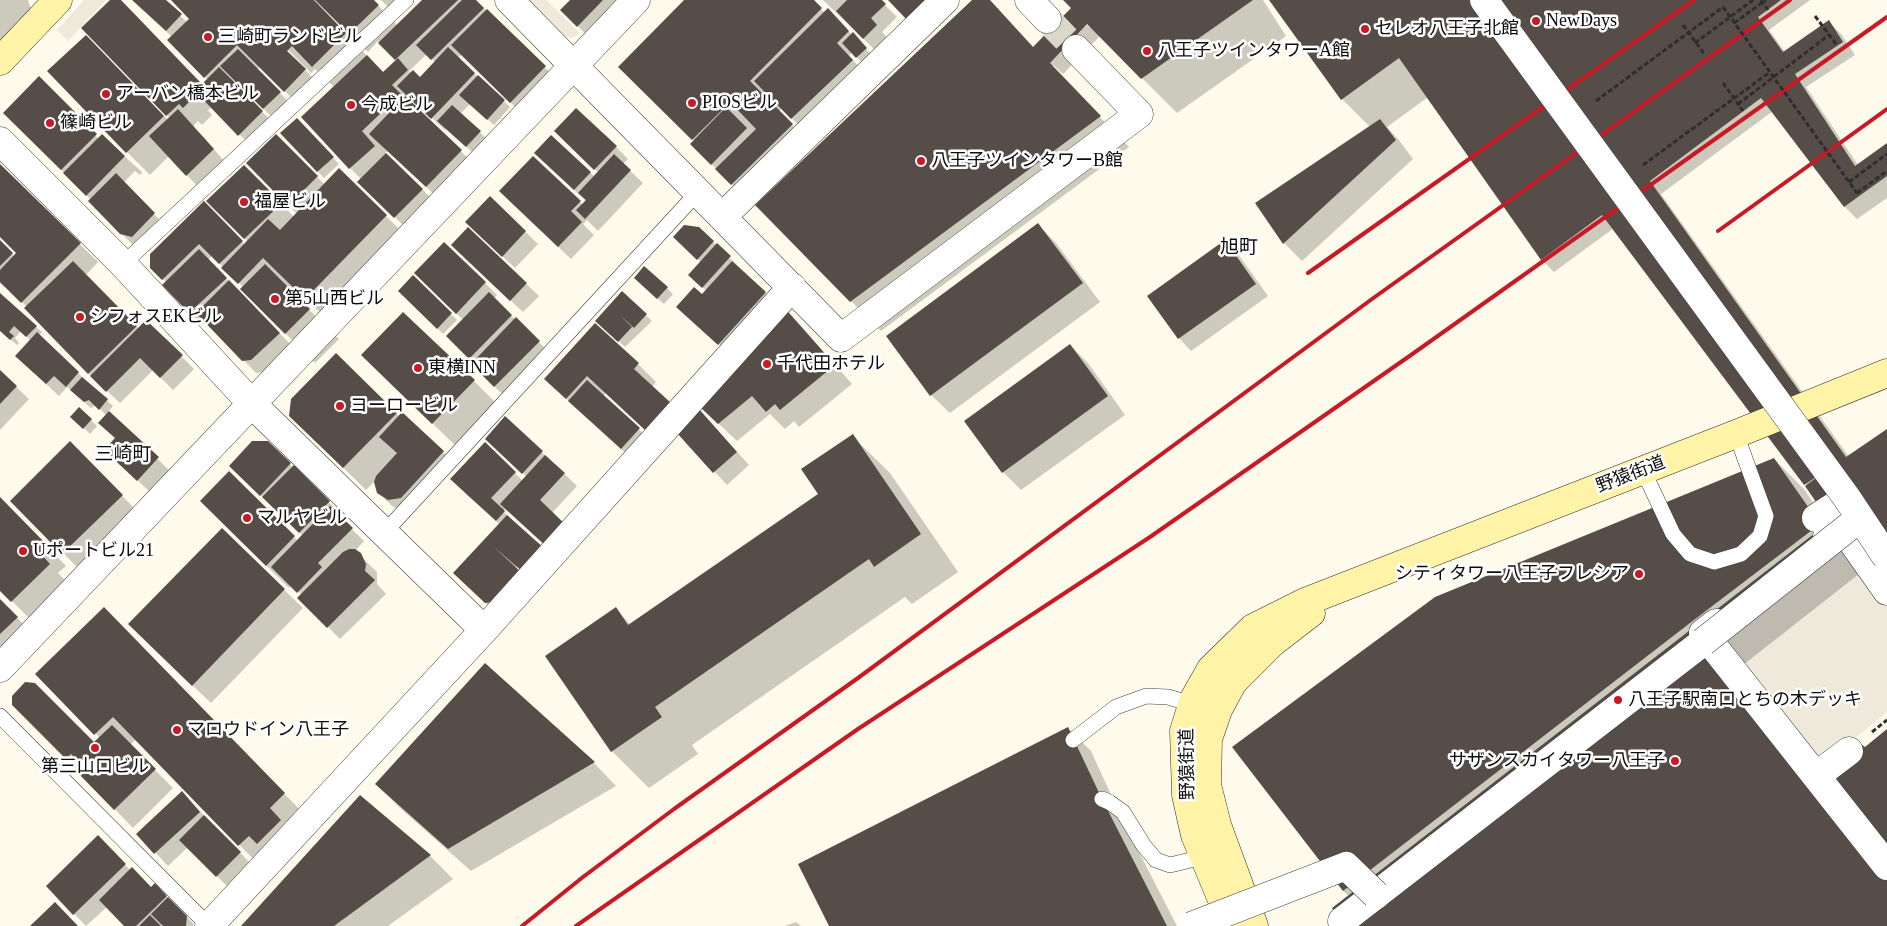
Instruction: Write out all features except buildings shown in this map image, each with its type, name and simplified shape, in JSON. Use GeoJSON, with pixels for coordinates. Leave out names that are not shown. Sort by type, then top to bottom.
{"type":"FeatureCollection","features":[{"type":"Feature","properties":{"kind":"street"},"geometry":{"type":"LineString","coordinates":[[0,61],[58,0]]}},
{"type":"Feature","properties":{"kind":"street"},"geometry":{"type":"LineString","coordinates":[[509,0],[841,338],[1139,114],[1076,49]]}},
{"type":"Feature","properties":{"kind":"street"},"geometry":{"type":"LineString","coordinates":[[0,668],[636,0]]}},
{"type":"Feature","properties":{"kind":"street"},"geometry":{"type":"LineString","coordinates":[[722,217],[945,0]]}},
{"type":"Feature","properties":{"kind":"street"},"geometry":{"type":"LineString","coordinates":[[1484,0],[1571,119],[1854,524],[1887,591]]}},
{"type":"Feature","properties":{"kind":"street"},"geometry":{"type":"LineString","coordinates":[[0,141],[123,264],[252,404],[484,630]]}},
{"type":"Feature","properties":{"kind":"street"},"geometry":{"type":"LineString","coordinates":[[209,926],[484,630],[792,287]]}},
{"type":"Feature","properties":{"kind":"street","name":"野猿街道"},"geometry":{"type":"LineString","coordinates":[[1237,926],[1228,914],[1195,835],[1186,795],[1184,731],[1192,704],[1211,669],[1253,628],[1305,602],[1887,373]]}},
{"type":"Feature","properties":{"kind":"street"},"geometry":{"type":"LineString","coordinates":[[1816,518],[1854,524],[1887,558]]}},
{"type":"Feature","properties":{"kind":"street"},"geometry":{"type":"LineString","coordinates":[[1342,921],[1696,632],[1854,524]]}},
{"type":"Feature","properties":{"kind":"street"},"geometry":{"type":"LineString","coordinates":[[1812,773],[1703,633],[1842,526],[1854,524]]}},
{"type":"Feature","properties":{"kind":"street","name":"野猿街道"},"geometry":{"type":"LineString","coordinates":[[1254,926],[1217,824],[1207,785],[1208,739],[1213,724],[1218,710],[1233,682],[1272,643],[1311,613],[1375,575]]}},
{"type":"Feature","properties":{"kind":"street"},"geometry":{"type":"LineString","coordinates":[[1696,632],[1887,866]]}},
{"type":"Feature","properties":{"kind":"street"},"geometry":{"type":"LineString","coordinates":[[1812,773],[1849,751]]}},
{"type":"Feature","properties":{"kind":"street"},"geometry":{"type":"LineString","coordinates":[[1191,926],[1346,866],[1376,894]]}},
{"type":"Feature","properties":{"kind":"lane"},"geometry":{"type":"LineString","coordinates":[[123,264],[406,0]]}},
{"type":"Feature","properties":{"kind":"lane"},"geometry":{"type":"LineString","coordinates":[[384,533],[698,192]]}},
{"type":"Feature","properties":{"kind":"lane"},"geometry":{"type":"LineString","coordinates":[[1643,470],[1673,534],[1690,554],[1714,562],[1741,554],[1760,536],[1766,516],[1736,434]]}},
{"type":"Feature","properties":{"kind":"lane"},"geometry":{"type":"LineString","coordinates":[[1073,740],[1116,707],[1146,696],[1168,697],[1192,704]]}},
{"type":"Feature","properties":{"kind":"lane"},"geometry":{"type":"LineString","coordinates":[[0,716],[209,926]]}},
{"type":"Feature","properties":{"kind":"lane"},"geometry":{"type":"LineString","coordinates":[[1102,799],[1123,812],[1144,846],[1156,860],[1170,865],[1204,857]]}},
{"type":"Feature","properties":{"kind":"path"},"geometry":{"type":"LineString","coordinates":[[1696,43],[1729,16],[1753,0]]}},
{"type":"Feature","properties":{"kind":"path"},"geometry":{"type":"LineString","coordinates":[[1761,0],[1768,10]]}},
{"type":"Feature","properties":{"kind":"path"},"geometry":{"type":"LineString","coordinates":[[1734,23],[1766,0]]}},
{"type":"Feature","properties":{"kind":"path"},"geometry":{"type":"LineString","coordinates":[[1571,119],[1723,7],[1857,193],[1887,171]]}},
{"type":"Feature","properties":{"kind":"path"},"geometry":{"type":"LineString","coordinates":[[1815,16],[1836,44]]}},
{"type":"Feature","properties":{"kind":"path"},"geometry":{"type":"LineString","coordinates":[[1683,25],[1705,55]]}},
{"type":"Feature","properties":{"kind":"path"},"geometry":{"type":"LineString","coordinates":[[1738,104],[1829,35]]}},
{"type":"Feature","properties":{"kind":"path"},"geometry":{"type":"LineString","coordinates":[[1636,170],[1770,72]]}},
{"type":"Feature","properties":{"kind":"path"},"geometry":{"type":"LineString","coordinates":[[1723,83],[1743,112]]}},
{"type":"Feature","properties":{"kind":"path"},"geometry":{"type":"LineString","coordinates":[[1849,182],[1887,154]]}},
{"type":"Feature","properties":{"kind":"shaded area"},"geometry":{"type":"Polygon","coordinates":[[[84,0],[106,0],[68,41],[57,30],[84,0]]]}},
{"type":"Feature","properties":{"kind":"shaded area"},"geometry":{"type":"Polygon","coordinates":[[[528,0],[546,0],[580,33],[572,38],[562,35],[528,0]]]}},
{"type":"Feature","properties":{"kind":"shaded area"},"geometry":{"type":"Polygon","coordinates":[[[1844,546],[1887,607],[1887,712],[1853,740],[1865,747],[1887,729],[1887,884],[1721,642],[1844,546]]]}},
{"type":"Feature","properties":{"kind":"tunnel"},"geometry":{"type":"LineString","coordinates":[[1047,19],[1076,49]]}},
{"type":"Feature","properties":{"kind":"railway"},"geometry":{"type":"LineString","coordinates":[[1308,273],[1694,0]]}},
{"type":"Feature","properties":{"kind":"railway"},"geometry":{"type":"LineString","coordinates":[[522,926],[583,877],[674,809],[858,678],[1372,299],[1790,0]]}},
{"type":"Feature","properties":{"kind":"railway"},"geometry":{"type":"LineString","coordinates":[[576,926],[858,729],[1150,537],[1411,355],[1887,17]]}},
{"type":"Feature","properties":{"kind":"railway"},"geometry":{"type":"LineString","coordinates":[[1718,231],[1887,109]]}},
{"type":"Feature","properties":{"kind":"place","name":"NewDays"},"geometry":{"type":"Point","coordinates":[1536,21]}},
{"type":"Feature","properties":{"kind":"place","name":"セレオ八王子北館"},"geometry":{"type":"Point","coordinates":[1365,29]}},
{"type":"Feature","properties":{"kind":"place","name":"三崎町ランドビル"},"geometry":{"type":"Point","coordinates":[208,37]}},
{"type":"Feature","properties":{"kind":"place","name":"八王子ツインタワーA館"},"geometry":{"type":"Point","coordinates":[1147,51]}},
{"type":"Feature","properties":{"kind":"place","name":"アーバン橋本ビル"},"geometry":{"type":"Point","coordinates":[106,94]}},
{"type":"Feature","properties":{"kind":"place","name":"PIOSビル"},"geometry":{"type":"Point","coordinates":[692,103]}},
{"type":"Feature","properties":{"kind":"place","name":"今成ビル"},"geometry":{"type":"Point","coordinates":[351,105]}},
{"type":"Feature","properties":{"kind":"place","name":"篠崎ビル"},"geometry":{"type":"Point","coordinates":[50,123]}},
{"type":"Feature","properties":{"kind":"place","name":"八王子ツインタワーB館"},"geometry":{"type":"Point","coordinates":[921,161]}},
{"type":"Feature","properties":{"kind":"place","name":"福屋ビル"},"geometry":{"type":"Point","coordinates":[244,202]}},
{"type":"Feature","properties":{"kind":"place","name":"第5山西ビル"},"geometry":{"type":"Point","coordinates":[275,299]}},
{"type":"Feature","properties":{"kind":"place","name":"シフォスEKビル"},"geometry":{"type":"Point","coordinates":[80,317]}},
{"type":"Feature","properties":{"kind":"place","name":"千代田ホテル"},"geometry":{"type":"Point","coordinates":[767,364]}},
{"type":"Feature","properties":{"kind":"place","name":"東横INN"},"geometry":{"type":"Point","coordinates":[418,368]}},
{"type":"Feature","properties":{"kind":"place","name":"ヨーロービル"},"geometry":{"type":"Point","coordinates":[340,406]}},
{"type":"Feature","properties":{"kind":"place","name":"マルヤビル"},"geometry":{"type":"Point","coordinates":[247,518]}},
{"type":"Feature","properties":{"kind":"place","name":"Uポートビル21"},"geometry":{"type":"Point","coordinates":[23,551]}},
{"type":"Feature","properties":{"kind":"place","name":"シティタワー八王子フレシア"},"geometry":{"type":"Point","coordinates":[1639,574]}},
{"type":"Feature","properties":{"kind":"place","name":"八王子駅南口とちの木デッキ"},"geometry":{"type":"Point","coordinates":[1618,700]}},
{"type":"Feature","properties":{"kind":"place","name":"マロウドイン八王子"},"geometry":{"type":"Point","coordinates":[177,730]}},
{"type":"Feature","properties":{"kind":"place","name":"第三山口ビル"},"geometry":{"type":"Point","coordinates":[95,748]}},
{"type":"Feature","properties":{"kind":"place","name":"サザンスカイタワー八王子"},"geometry":{"type":"Point","coordinates":[1675,761]}},
{"type":"Feature","properties":{"kind":"district","name":"旭町"},"geometry":{"type":"Point","coordinates":[1239,248]}},
{"type":"Feature","properties":{"kind":"district","name":"三崎町"},"geometry":{"type":"Point","coordinates":[123,455]}}]}
